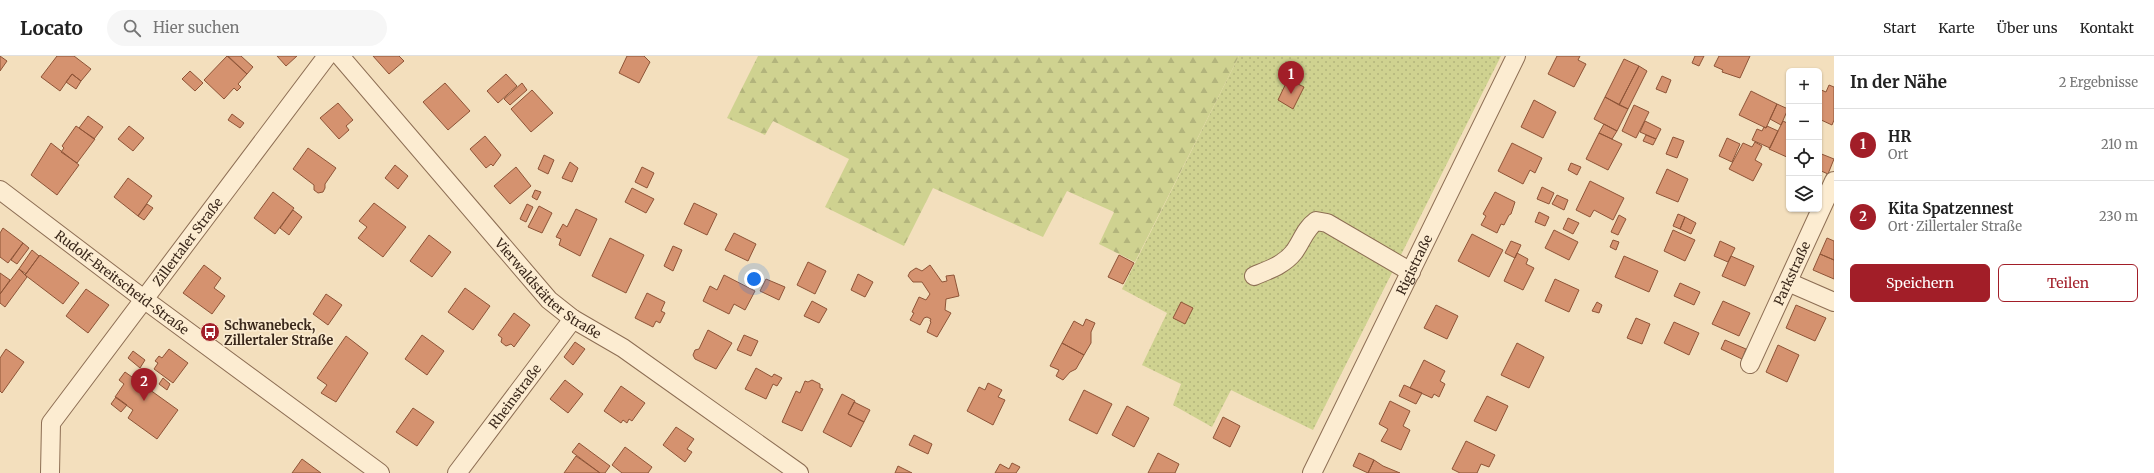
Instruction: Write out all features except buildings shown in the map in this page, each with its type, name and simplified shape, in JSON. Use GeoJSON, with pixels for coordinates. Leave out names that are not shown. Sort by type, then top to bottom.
{"type":"FeatureCollection","features":[{"type":"Feature","properties":{"kind":"street","name":"Zillertaler Straße"},"geometry":{"type":"LineString","coordinates":[[50,473],[51,423],[327,56]]}},
{"type":"Feature","properties":{"kind":"street","name":"Vierwaldstätter Straße"},"geometry":{"type":"LineString","coordinates":[[340,56],[549,300],[573,320],[623,348],[799,473]]}},
{"type":"Feature","properties":{"kind":"street","name":"Rigistraße"},"geometry":{"type":"LineString","coordinates":[[1312,473],[1516,56]]}},
{"type":"Feature","properties":{"kind":"street","name":"Parkstraße"},"geometry":{"type":"LineString","coordinates":[[1750,364],[1834,182]]}},
{"type":"Feature","properties":{"kind":"street","name":"Rudolf-Breitscheid-Straße"},"geometry":{"type":"LineString","coordinates":[[0,190],[145,300],[380,473]]}},
{"type":"Feature","properties":{"kind":"street"},"geometry":{"type":"LineString","coordinates":[[1254,276],[1283,264],[1294,252],[1309,226],[1316,222],[1327,223],[1411,272]]}},
{"type":"Feature","properties":{"kind":"street"},"geometry":{"type":"LineString","coordinates":[[1788,282],[1834,302]]}},
{"type":"Feature","properties":{"kind":"street","name":"Rheinstraße"},"geometry":{"type":"LineString","coordinates":[[457,473],[573,320]]}},
{"type":"Feature","properties":{"kind":"green space"},"geometry":{"type":"Polygon","coordinates":[[[758,56],[1239,56],[1135,262],[1099,244],[1114,212],[1067,191],[1043,237],[933,188],[904,246],[825,207],[849,159],[773,121],[765,135],[727,118],[758,56]]]}},
{"type":"Feature","properties":{"kind":"green space"},"geometry":{"type":"Polygon","coordinates":[[[1239,56],[1501,56],[1313,430],[1231,390],[1212,427],[1173,405],[1181,384],[1142,365],[1167,313],[1122,289],[1239,56]]]}},
{"type":"Feature","properties":{"kind":"place","name":"HR"},"geometry":{"type":"Point","coordinates":[1291,94]}},
{"type":"Feature","properties":{"kind":"place","name":"Schwanebeck, Zillertaler Straße"},"geometry":{"type":"Point","coordinates":[210,332]}},
{"type":"Feature","properties":{"kind":"place","name":"Kita Spatzennest"},"geometry":{"type":"Point","coordinates":[144,401]}}]}
